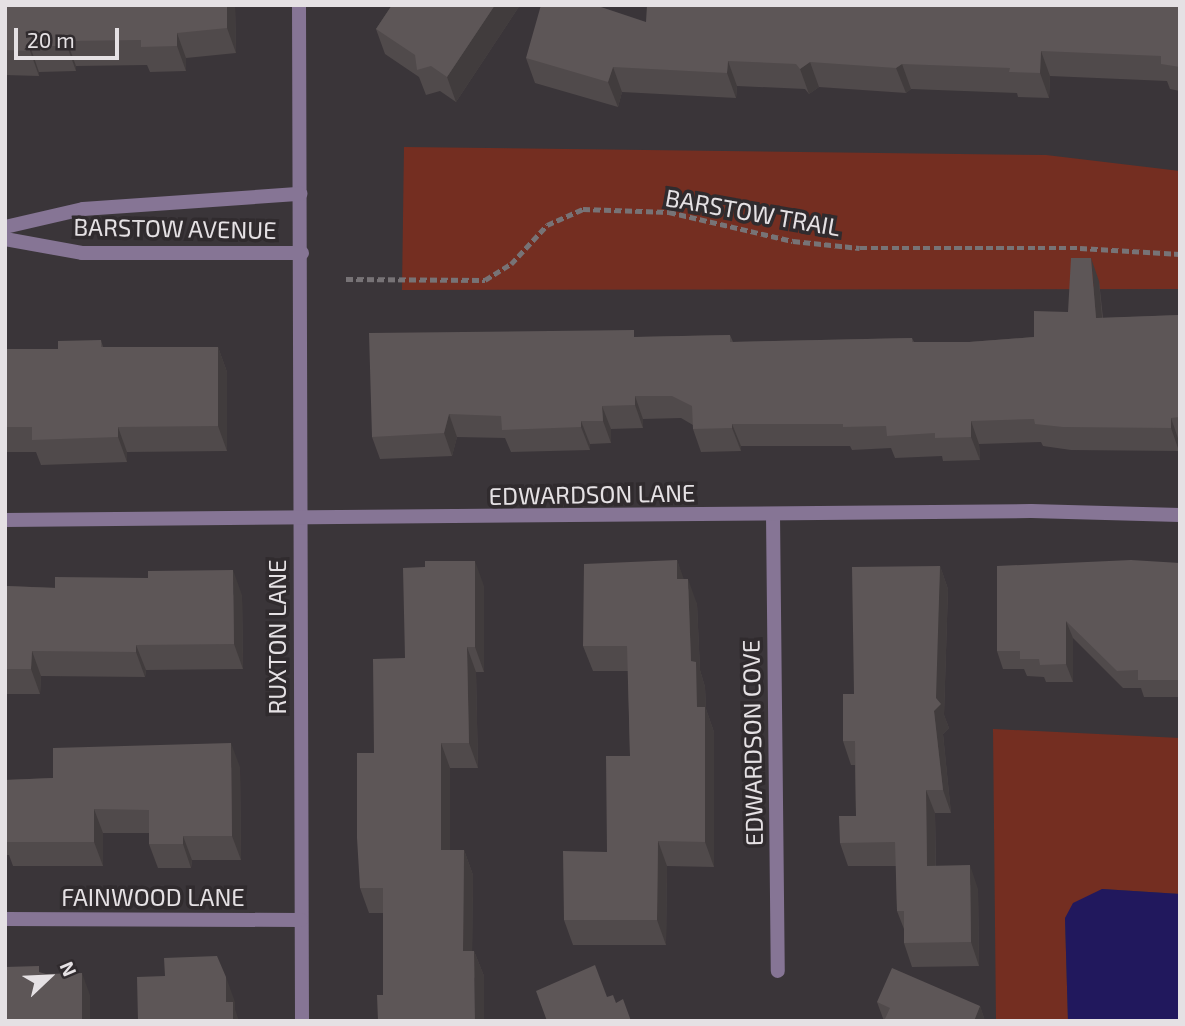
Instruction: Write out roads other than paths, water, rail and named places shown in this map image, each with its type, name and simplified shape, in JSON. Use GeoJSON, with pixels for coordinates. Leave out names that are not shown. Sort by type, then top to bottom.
{"type":"FeatureCollection","features":[{"type":"Feature","properties":{"kind":"street","name":"RUXTON LANE"},"geometry":{"type":"LineString","coordinates":[[299,5],[302,253],[299,520],[302,1021]]}},
{"type":"Feature","properties":{"kind":"street","name":"BARSTOW AVENUE"},"geometry":{"type":"LineString","coordinates":[[5,227],[83,209],[300,194]]}},
{"type":"Feature","properties":{"kind":"street","name":"BARSTOW AVENUE"},"geometry":{"type":"LineString","coordinates":[[5,239],[82,253],[302,253]]}},
{"type":"Feature","properties":{"kind":"street","name":"EDWARDSON LANE"},"geometry":{"type":"LineString","coordinates":[[5,520],[299,520],[1031,511],[1180,515]]}},
{"type":"Feature","properties":{"kind":"street","name":"EDWARDSON COVE"},"geometry":{"type":"LineString","coordinates":[[773,515],[778,971]]}},
{"type":"Feature","properties":{"kind":"street","name":"FAINWOOD LANE"},"geometry":{"type":"LineString","coordinates":[[5,919],[301,920]]}}]}
